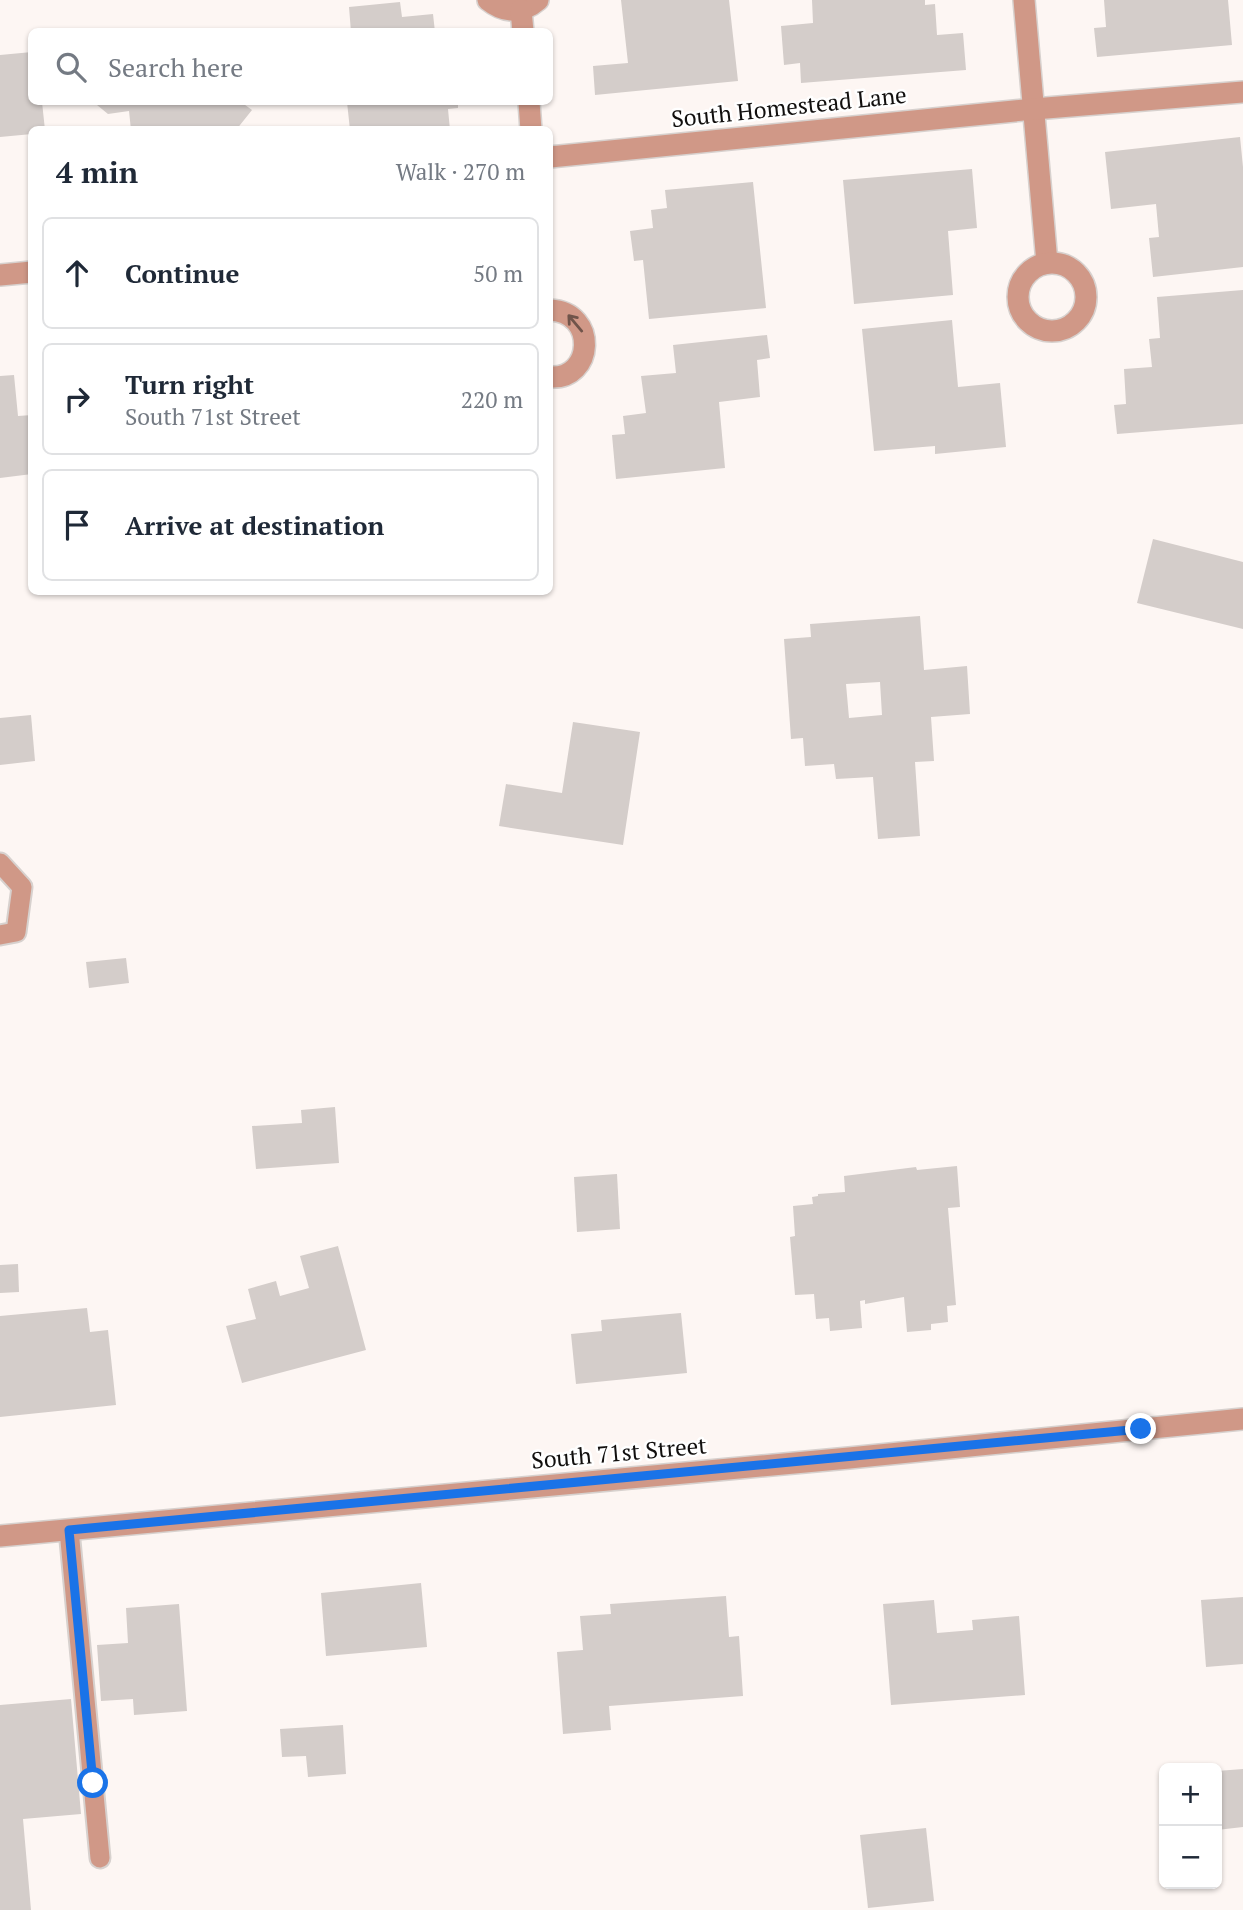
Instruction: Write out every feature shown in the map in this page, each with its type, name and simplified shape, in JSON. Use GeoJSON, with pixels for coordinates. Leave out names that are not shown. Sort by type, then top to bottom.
{"type":"FeatureCollection","features":[{"type":"Feature","properties":{"kind":"street"},"geometry":{"type":"LineString","coordinates":[[488,0],[499,8],[529,5],[524,28]]}},
{"type":"Feature","properties":{"kind":"street"},"geometry":{"type":"LineString","coordinates":[[1024,0],[1047,263]]}},
{"type":"Feature","properties":{"kind":"street","name":"South Homestead Lane"},"geometry":{"type":"LineString","coordinates":[[553,157],[1034,109],[1243,92]]}},
{"type":"Feature","properties":{"kind":"street"},"geometry":{"type":"LineString","coordinates":[[529,105],[531,126]]}},
{"type":"Feature","properties":{"kind":"street"},"geometry":{"type":"LineString","coordinates":[[0,275],[28,272]]}},
{"type":"Feature","properties":{"kind":"street"},"geometry":{"type":"LineString","coordinates":[[553,311],[568,314],[576,320],[583,329],[585,351],[574,369],[553,376]]}},
{"type":"Feature","properties":{"kind":"street","name":"South 71st Street"},"geometry":{"type":"LineString","coordinates":[[0,1536],[1243,1419]]}},
{"type":"Feature","properties":{"kind":"lane"},"geometry":{"type":"LineString","coordinates":[[0,863],[22,887],[16,932],[0,934]]}},
{"type":"Feature","properties":{"kind":"lane"},"geometry":{"type":"LineString","coordinates":[[69,1530],[100,1858]]}},
{"type":"Feature","properties":{"kind":"building"},"geometry":{"type":"Polygon","coordinates":[[[621,0],[729,0],[738,81],[595,95],[593,66],[628,63],[621,0]]]}},
{"type":"Feature","properties":{"kind":"building"},"geometry":{"type":"Polygon","coordinates":[[[812,0],[925,0],[925,5],[935,4],[937,35],[963,33],[966,70],[801,83],[800,63],[784,65],[781,26],[813,23],[812,0]]]}},
{"type":"Feature","properties":{"kind":"building"},"geometry":{"type":"Polygon","coordinates":[[[1104,0],[1228,0],[1232,45],[1097,57],[1094,28],[1106,27],[1104,0]]]}},
{"type":"Feature","properties":{"kind":"building"},"geometry":{"type":"Polygon","coordinates":[[[400,2],[402,17],[433,14],[435,28],[351,28],[349,7],[400,2]]]}},
{"type":"Feature","properties":{"kind":"building"},"geometry":{"type":"Polygon","coordinates":[[[28,52],[28,105],[42,105],[45,126],[28,126],[28,134],[0,137],[0,55],[28,52]]]}},
{"type":"Feature","properties":{"kind":"building"},"geometry":{"type":"Polygon","coordinates":[[[97,105],[245,105],[252,110],[239,126],[131,126],[129,111],[108,114],[97,105]]]}},
{"type":"Feature","properties":{"kind":"building"},"geometry":{"type":"Polygon","coordinates":[[[347,105],[458,105],[458,108],[448,109],[450,126],[350,126],[347,105]]]}},
{"type":"Feature","properties":{"kind":"building"},"geometry":{"type":"Polygon","coordinates":[[[1240,137],[1243,167],[1243,267],[1153,277],[1149,238],[1159,237],[1156,204],[1111,209],[1105,152],[1240,137]]]}},
{"type":"Feature","properties":{"kind":"building"},"geometry":{"type":"Polygon","coordinates":[[[972,169],[977,228],[948,231],[953,295],[854,304],[843,180],[972,169]]]}},
{"type":"Feature","properties":{"kind":"building"},"geometry":{"type":"Polygon","coordinates":[[[753,182],[766,308],[649,319],[643,260],[634,261],[630,231],[653,228],[651,210],[667,208],[665,190],[753,182]]]}},
{"type":"Feature","properties":{"kind":"building"},"geometry":{"type":"Polygon","coordinates":[[[1243,290],[1243,424],[1117,434],[1114,405],[1126,404],[1124,369],[1152,367],[1149,339],[1160,338],[1157,297],[1243,290]]]}},
{"type":"Feature","properties":{"kind":"building"},"geometry":{"type":"Polygon","coordinates":[[[952,320],[958,387],[1000,383],[1006,447],[935,454],[935,446],[874,451],[862,329],[952,320]]]}},
{"type":"Feature","properties":{"kind":"building"},"geometry":{"type":"Polygon","coordinates":[[[767,335],[770,358],[757,360],[760,397],[719,402],[725,468],[616,479],[612,435],[625,434],[623,416],[646,413],[641,376],[676,373],[673,345],[767,335]]]}},
{"type":"Feature","properties":{"kind":"building"},"geometry":{"type":"Polygon","coordinates":[[[14,375],[18,416],[28,415],[28,474],[0,478],[0,376],[14,375]]]}},
{"type":"Feature","properties":{"kind":"building"},"geometry":{"type":"Polygon","coordinates":[[[1153,539],[1243,562],[1243,629],[1137,603],[1153,539]]]}},
{"type":"Feature","properties":{"kind":"building"},"geometry":{"type":"Polygon","coordinates":[[[920,616],[924,670],[967,666],[970,714],[931,717],[934,761],[915,762],[920,836],[878,839],[873,777],[836,779],[834,764],[805,766],[803,738],[791,739],[784,639],[811,637],[810,624],[920,616]],[[880,682],[846,684],[849,718],[882,715],[880,682]]]}},
{"type":"Feature","properties":{"kind":"building"},"geometry":{"type":"Polygon","coordinates":[[[31,715],[35,761],[0,765],[0,718],[31,715]]]}},
{"type":"Feature","properties":{"kind":"building"},"geometry":{"type":"Polygon","coordinates":[[[573,722],[640,732],[623,845],[499,826],[506,784],[562,793],[573,722]]]}},
{"type":"Feature","properties":{"kind":"building"},"geometry":{"type":"Polygon","coordinates":[[[126,958],[129,983],[89,988],[86,962],[126,958]]]}},
{"type":"Feature","properties":{"kind":"building"},"geometry":{"type":"Polygon","coordinates":[[[335,1107],[339,1163],[256,1169],[252,1126],[302,1123],[301,1110],[335,1107]]]}},
{"type":"Feature","properties":{"kind":"building"},"geometry":{"type":"Polygon","coordinates":[[[957,1166],[960,1207],[948,1208],[956,1305],[947,1306],[948,1322],[931,1324],[931,1330],[907,1332],[904,1297],[865,1304],[865,1300],[860,1301],[862,1328],[830,1331],[829,1318],[816,1319],[814,1294],[795,1295],[790,1237],[795,1236],[793,1206],[813,1204],[812,1197],[818,1194],[845,1192],[844,1176],[916,1167],[917,1170],[957,1166]]]}},
{"type":"Feature","properties":{"kind":"building"},"geometry":{"type":"Polygon","coordinates":[[[617,1174],[620,1229],[577,1232],[574,1177],[617,1174]]]}},
{"type":"Feature","properties":{"kind":"building"},"geometry":{"type":"Polygon","coordinates":[[[338,1246],[366,1350],[242,1383],[226,1326],[256,1319],[248,1289],[276,1281],[280,1296],[309,1288],[300,1256],[338,1246]]]}},
{"type":"Feature","properties":{"kind":"building"},"geometry":{"type":"Polygon","coordinates":[[[18,1264],[19,1292],[0,1293],[0,1265],[18,1264]]]}},
{"type":"Feature","properties":{"kind":"building"},"geometry":{"type":"Polygon","coordinates":[[[87,1308],[90,1332],[108,1330],[116,1405],[0,1417],[0,1316],[87,1308]]]}},
{"type":"Feature","properties":{"kind":"building"},"geometry":{"type":"Polygon","coordinates":[[[681,1313],[687,1373],[576,1384],[571,1334],[602,1331],[601,1320],[681,1313]]]}},
{"type":"Feature","properties":{"kind":"building"},"geometry":{"type":"Polygon","coordinates":[[[421,1583],[427,1647],[326,1656],[321,1593],[421,1583]]]}},
{"type":"Feature","properties":{"kind":"building"},"geometry":{"type":"Polygon","coordinates":[[[726,1596],[729,1637],[739,1636],[743,1696],[609,1706],[611,1730],[563,1734],[557,1652],[583,1650],[580,1616],[611,1614],[610,1604],[726,1596]]]}},
{"type":"Feature","properties":{"kind":"building"},"geometry":{"type":"Polygon","coordinates":[[[1243,1597],[1243,1664],[1206,1667],[1201,1600],[1243,1597]]]}},
{"type":"Feature","properties":{"kind":"building"},"geometry":{"type":"Polygon","coordinates":[[[934,1600],[937,1633],[973,1630],[972,1620],[1019,1616],[1025,1695],[891,1705],[883,1604],[934,1600]]]}},
{"type":"Feature","properties":{"kind":"building"},"geometry":{"type":"Polygon","coordinates":[[[179,1604],[187,1711],[134,1715],[133,1699],[101,1701],[97,1645],[128,1643],[126,1608],[179,1604]]]}},
{"type":"Feature","properties":{"kind":"building"},"geometry":{"type":"Polygon","coordinates":[[[71,1699],[81,1814],[23,1819],[31,1910],[0,1910],[0,1705],[71,1699]]]}},
{"type":"Feature","properties":{"kind":"building"},"geometry":{"type":"Polygon","coordinates":[[[343,1725],[346,1774],[308,1777],[306,1756],[282,1757],[280,1729],[343,1725]]]}},
{"type":"Feature","properties":{"kind":"building"},"geometry":{"type":"Polygon","coordinates":[[[1243,1769],[1243,1827],[1222,1829],[1222,1771],[1243,1769]]]}},
{"type":"Feature","properties":{"kind":"building"},"geometry":{"type":"Polygon","coordinates":[[[926,1828],[934,1901],[868,1908],[860,1835],[926,1828]]]}},
{"type":"Feature","properties":{"kind":"route"},"geometry":{"type":"LineString","coordinates":[[93,1783],[69,1530],[1141,1429]]}}]}
